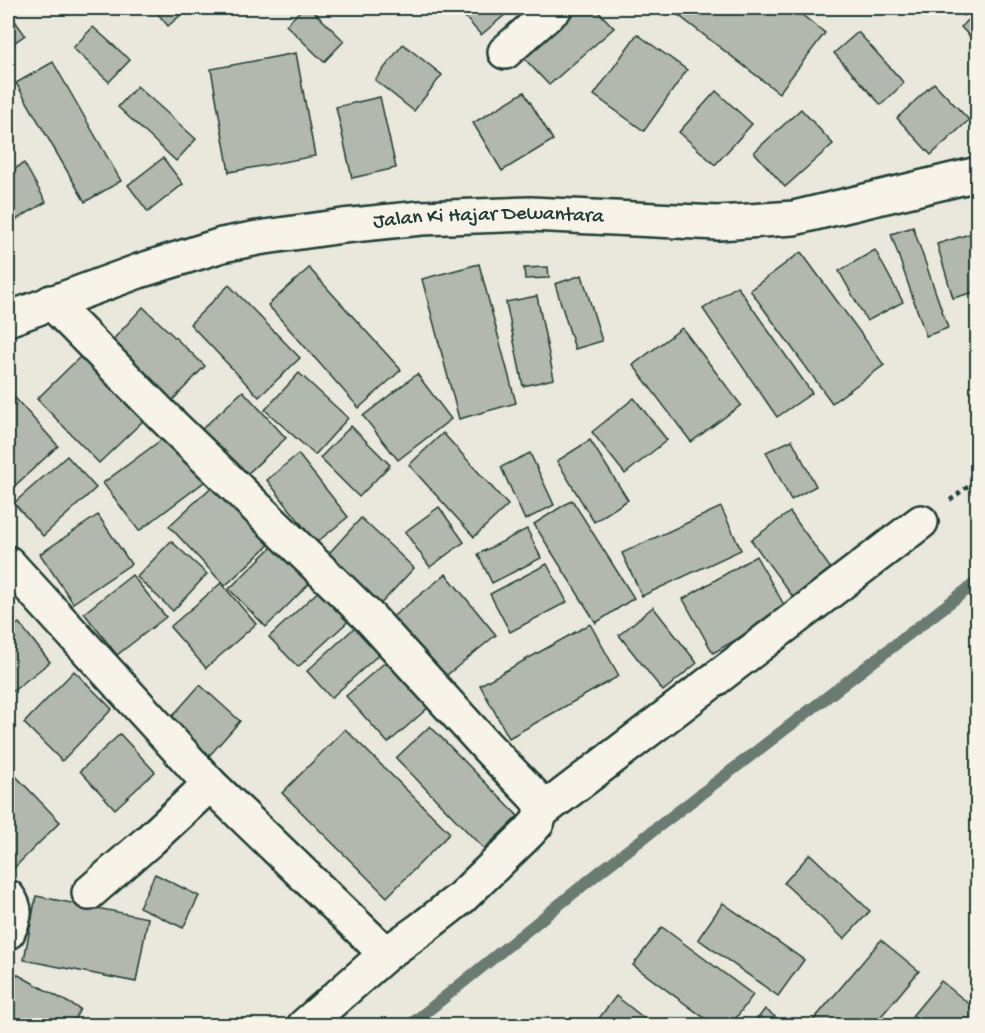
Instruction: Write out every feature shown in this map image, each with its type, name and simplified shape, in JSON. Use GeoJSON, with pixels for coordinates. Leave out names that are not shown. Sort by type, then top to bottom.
{"type":"FeatureCollection","features":[{"type":"Feature","properties":{"kind":"street"},"geometry":{"type":"LineString","coordinates":[[505,52],[555,8]]}},
{"type":"Feature","properties":{"kind":"street","name":"Jalan Ki Hajar Dewantara"},"geometry":{"type":"LineString","coordinates":[[8,319],[139,271],[222,245],[343,226],[421,218],[530,214],[718,223],[794,218],[978,174]]}},
{"type":"Feature","properties":{"kind":"street"},"geometry":{"type":"LineString","coordinates":[[51,302],[168,421],[371,619],[538,800],[542,812]]}},
{"type":"Feature","properties":{"kind":"street"},"geometry":{"type":"LineString","coordinates":[[304,1026],[386,954],[461,898],[528,833],[537,823],[542,812],[921,522]]}},
{"type":"Feature","properties":{"kind":"street"},"geometry":{"type":"LineString","coordinates":[[8,562],[210,784],[386,954]]}},
{"type":"Feature","properties":{"kind":"street"},"geometry":{"type":"LineString","coordinates":[[89,893],[210,784]]}},
{"type":"Feature","properties":{"kind":"street"},"geometry":{"type":"LineString","coordinates":[[8,897],[14,907],[14,915],[8,932]]}},
{"type":"Feature","properties":{"kind":"building"},"geometry":{"type":"Polygon","coordinates":[[[153,8],[189,8],[168,26],[153,8]]]}},
{"type":"Feature","properties":{"kind":"building"},"geometry":{"type":"Polygon","coordinates":[[[303,8],[310,8],[344,41],[324,62],[286,25],[303,8]]]}},
{"type":"Feature","properties":{"kind":"building"},"geometry":{"type":"Polygon","coordinates":[[[457,8],[513,8],[481,35],[457,8]]]}},
{"type":"Feature","properties":{"kind":"building"},"geometry":{"type":"Polygon","coordinates":[[[577,8],[595,8],[614,28],[549,85],[522,56],[577,8]]]}},
{"type":"Feature","properties":{"kind":"building"},"geometry":{"type":"Polygon","coordinates":[[[669,8],[793,8],[825,33],[779,93],[669,8]]]}},
{"type":"Feature","properties":{"kind":"building"},"geometry":{"type":"Polygon","coordinates":[[[956,8],[973,8],[964,16],[956,8]]]}},
{"type":"Feature","properties":{"kind":"building"},"geometry":{"type":"Polygon","coordinates":[[[8,11],[25,35],[8,47],[8,11]]]}},
{"type":"Feature","properties":{"kind":"building"},"geometry":{"type":"Polygon","coordinates":[[[978,11],[978,45],[961,27],[978,11]]]}},
{"type":"Feature","properties":{"kind":"building"},"geometry":{"type":"Polygon","coordinates":[[[93,27],[130,60],[109,82],[73,48],[93,27]]]}},
{"type":"Feature","properties":{"kind":"building"},"geometry":{"type":"Polygon","coordinates":[[[858,32],[904,83],[881,105],[834,53],[858,32]]]}},
{"type":"Feature","properties":{"kind":"building"},"geometry":{"type":"Polygon","coordinates":[[[637,34],[687,70],[644,131],[594,95],[637,34]]]}},
{"type":"Feature","properties":{"kind":"building"},"geometry":{"type":"Polygon","coordinates":[[[403,44],[442,75],[414,111],[375,80],[403,44]]]}},
{"type":"Feature","properties":{"kind":"building"},"geometry":{"type":"Polygon","coordinates":[[[296,53],[315,156],[229,172],[211,69],[296,53]]]}},
{"type":"Feature","properties":{"kind":"building"},"geometry":{"type":"Polygon","coordinates":[[[53,62],[121,181],[85,202],[16,83],[53,62]]]}},
{"type":"Feature","properties":{"kind":"building"},"geometry":{"type":"Polygon","coordinates":[[[934,83],[969,120],[931,155],[897,118],[934,83]]]}},
{"type":"Feature","properties":{"kind":"building"},"geometry":{"type":"Polygon","coordinates":[[[137,86],[196,139],[176,161],[118,107],[137,86]]]}},
{"type":"Feature","properties":{"kind":"building"},"geometry":{"type":"Polygon","coordinates":[[[716,91],[752,124],[715,165],[679,132],[716,91]]]}},
{"type":"Feature","properties":{"kind":"building"},"geometry":{"type":"Polygon","coordinates":[[[524,92],[553,140],[502,171],[473,123],[524,92]]]}},
{"type":"Feature","properties":{"kind":"building"},"geometry":{"type":"Polygon","coordinates":[[[380,97],[396,168],[352,178],[336,107],[380,97]]]}},
{"type":"Feature","properties":{"kind":"building"},"geometry":{"type":"Polygon","coordinates":[[[801,109],[833,144],[785,187],[754,152],[801,109]]]}},
{"type":"Feature","properties":{"kind":"building"},"geometry":{"type":"Polygon","coordinates":[[[163,158],[183,184],[148,212],[128,185],[163,158]]]}},
{"type":"Feature","properties":{"kind":"building"},"geometry":{"type":"Polygon","coordinates":[[[24,163],[46,202],[14,221],[8,210],[8,173],[24,163]]]}},
{"type":"Feature","properties":{"kind":"building"},"geometry":{"type":"Polygon","coordinates":[[[913,227],[948,328],[926,336],[891,234],[913,227]]]}},
{"type":"Feature","properties":{"kind":"building"},"geometry":{"type":"Polygon","coordinates":[[[976,232],[978,236],[978,291],[953,298],[937,244],[976,232]]]}},
{"type":"Feature","properties":{"kind":"building"},"geometry":{"type":"Polygon","coordinates":[[[875,250],[903,302],[867,321],[839,271],[875,250]]]}},
{"type":"Feature","properties":{"kind":"building"},"geometry":{"type":"Polygon","coordinates":[[[801,252],[884,365],[832,403],[750,290],[801,252]]]}},
{"type":"Feature","properties":{"kind":"building"},"geometry":{"type":"Polygon","coordinates":[[[479,264],[516,403],[459,419],[422,279],[479,264]]]}},
{"type":"Feature","properties":{"kind":"building"},"geometry":{"type":"Polygon","coordinates":[[[548,267],[549,278],[525,279],[524,268],[548,267]]]}},
{"type":"Feature","properties":{"kind":"building"},"geometry":{"type":"Polygon","coordinates":[[[309,268],[401,370],[359,408],[268,305],[309,268]]]}},
{"type":"Feature","properties":{"kind":"building"},"geometry":{"type":"Polygon","coordinates":[[[582,275],[602,341],[575,349],[555,284],[582,275]]]}},
{"type":"Feature","properties":{"kind":"building"},"geometry":{"type":"Polygon","coordinates":[[[229,285],[300,358],[259,397],[190,324],[229,285]]]}},
{"type":"Feature","properties":{"kind":"building"},"geometry":{"type":"Polygon","coordinates":[[[737,286],[812,393],[777,417],[703,309],[737,286]]]}},
{"type":"Feature","properties":{"kind":"building"},"geometry":{"type":"Polygon","coordinates":[[[537,296],[554,379],[523,386],[506,302],[537,296]]]}},
{"type":"Feature","properties":{"kind":"building"},"geometry":{"type":"Polygon","coordinates":[[[143,307],[205,366],[168,405],[106,347],[143,307]]]}},
{"type":"Feature","properties":{"kind":"building"},"geometry":{"type":"Polygon","coordinates":[[[682,328],[741,405],[691,442],[633,365],[682,328]]]}},
{"type":"Feature","properties":{"kind":"building"},"geometry":{"type":"Polygon","coordinates":[[[81,356],[144,420],[99,463],[37,399],[81,356]]]}},
{"type":"Feature","properties":{"kind":"building"},"geometry":{"type":"Polygon","coordinates":[[[299,373],[348,418],[315,455],[265,410],[299,373]]]}},
{"type":"Feature","properties":{"kind":"building"},"geometry":{"type":"Polygon","coordinates":[[[417,374],[451,419],[398,460],[363,416],[417,374]]]}},
{"type":"Feature","properties":{"kind":"building"},"geometry":{"type":"Polygon","coordinates":[[[8,390],[58,446],[8,492],[8,390]]]}},
{"type":"Feature","properties":{"kind":"building"},"geometry":{"type":"Polygon","coordinates":[[[243,391],[286,438],[245,476],[202,429],[243,391]]]}},
{"type":"Feature","properties":{"kind":"building"},"geometry":{"type":"Polygon","coordinates":[[[634,398],[667,440],[625,474],[592,432],[634,398]]]}},
{"type":"Feature","properties":{"kind":"building"},"geometry":{"type":"Polygon","coordinates":[[[351,426],[390,465],[359,497],[320,458],[351,426]]]}},
{"type":"Feature","properties":{"kind":"building"},"geometry":{"type":"Polygon","coordinates":[[[172,432],[208,479],[139,531],[103,483],[172,432]]]}},
{"type":"Feature","properties":{"kind":"building"},"geometry":{"type":"Polygon","coordinates":[[[443,433],[508,505],[474,537],[409,465],[443,433]]]}},
{"type":"Feature","properties":{"kind":"building"},"geometry":{"type":"Polygon","coordinates":[[[590,440],[628,500],[594,522],[557,461],[590,440]]]}},
{"type":"Feature","properties":{"kind":"building"},"geometry":{"type":"Polygon","coordinates":[[[792,440],[816,486],[791,500],[766,452],[792,440]]]}},
{"type":"Feature","properties":{"kind":"building"},"geometry":{"type":"Polygon","coordinates":[[[530,453],[554,505],[525,520],[501,467],[530,453]]]}},
{"type":"Feature","properties":{"kind":"building"},"geometry":{"type":"Polygon","coordinates":[[[298,454],[348,517],[316,543],[267,480],[298,454]]]}},
{"type":"Feature","properties":{"kind":"building"},"geometry":{"type":"Polygon","coordinates":[[[67,456],[96,488],[43,536],[14,503],[67,456]]]}},
{"type":"Feature","properties":{"kind":"building"},"geometry":{"type":"Polygon","coordinates":[[[218,481],[273,541],[225,586],[169,526],[218,481]]]}},
{"type":"Feature","properties":{"kind":"building"},"geometry":{"type":"Polygon","coordinates":[[[572,500],[634,598],[596,623],[534,524],[572,500]]]}},
{"type":"Feature","properties":{"kind":"building"},"geometry":{"type":"Polygon","coordinates":[[[439,507],[464,542],[430,567],[405,532],[439,507]]]}},
{"type":"Feature","properties":{"kind":"building"},"geometry":{"type":"Polygon","coordinates":[[[721,507],[741,550],[642,596],[622,553],[721,507]]]}},
{"type":"Feature","properties":{"kind":"building"},"geometry":{"type":"Polygon","coordinates":[[[790,512],[834,573],[796,601],[751,540],[790,512]]]}},
{"type":"Feature","properties":{"kind":"building"},"geometry":{"type":"Polygon","coordinates":[[[98,515],[131,564],[73,603],[40,554],[98,515]]]}},
{"type":"Feature","properties":{"kind":"building"},"geometry":{"type":"Polygon","coordinates":[[[361,518],[414,568],[374,611],[321,562],[361,518]]]}},
{"type":"Feature","properties":{"kind":"building"},"geometry":{"type":"Polygon","coordinates":[[[527,529],[541,558],[492,583],[478,554],[527,529]]]}},
{"type":"Feature","properties":{"kind":"building"},"geometry":{"type":"Polygon","coordinates":[[[279,540],[316,577],[266,627],[229,589],[279,540]]]}},
{"type":"Feature","properties":{"kind":"building"},"geometry":{"type":"Polygon","coordinates":[[[171,541],[207,574],[173,611],[137,577],[171,541]]]}},
{"type":"Feature","properties":{"kind":"building"},"geometry":{"type":"Polygon","coordinates":[[[756,556],[787,610],[713,653],[683,599],[756,556]]]}},
{"type":"Feature","properties":{"kind":"building"},"geometry":{"type":"Polygon","coordinates":[[[547,564],[567,602],[510,632],[490,594],[547,564]]]}},
{"type":"Feature","properties":{"kind":"building"},"geometry":{"type":"Polygon","coordinates":[[[446,574],[496,635],[436,684],[386,622],[446,574]]]}},
{"type":"Feature","properties":{"kind":"building"},"geometry":{"type":"Polygon","coordinates":[[[132,575],[166,617],[117,655],[84,613],[132,575]]]}},
{"type":"Feature","properties":{"kind":"building"},"geometry":{"type":"Polygon","coordinates":[[[221,583],[256,624],[206,668],[170,627],[221,583]]]}},
{"type":"Feature","properties":{"kind":"building"},"geometry":{"type":"Polygon","coordinates":[[[325,585],[354,616],[298,667],[269,637],[325,585]]]}},
{"type":"Feature","properties":{"kind":"building"},"geometry":{"type":"Polygon","coordinates":[[[653,607],[697,663],[663,691],[619,635],[653,607]]]}},
{"type":"Feature","properties":{"kind":"building"},"geometry":{"type":"Polygon","coordinates":[[[363,620],[387,647],[331,698],[307,671],[363,620]]]}},
{"type":"Feature","properties":{"kind":"building"},"geometry":{"type":"Polygon","coordinates":[[[19,623],[50,662],[8,695],[8,631],[19,623]]]}},
{"type":"Feature","properties":{"kind":"building"},"geometry":{"type":"Polygon","coordinates":[[[590,624],[619,676],[509,738],[480,685],[590,624]]]}},
{"type":"Feature","properties":{"kind":"building"},"geometry":{"type":"Polygon","coordinates":[[[396,653],[437,700],[388,743],[346,696],[396,653]]]}},
{"type":"Feature","properties":{"kind":"building"},"geometry":{"type":"Polygon","coordinates":[[[74,671],[112,709],[62,761],[24,723],[74,671]]]}},
{"type":"Feature","properties":{"kind":"building"},"geometry":{"type":"Polygon","coordinates":[[[200,685],[240,721],[209,756],[168,721],[200,685]]]}},
{"type":"Feature","properties":{"kind":"building"},"geometry":{"type":"Polygon","coordinates":[[[430,726],[518,816],[484,849],[396,758],[430,726]]]}},
{"type":"Feature","properties":{"kind":"building"},"geometry":{"type":"Polygon","coordinates":[[[345,729],[450,833],[387,897],[282,793],[345,729]]]}},
{"type":"Feature","properties":{"kind":"building"},"geometry":{"type":"Polygon","coordinates":[[[120,734],[155,772],[115,809],[80,771],[120,734]]]}},
{"type":"Feature","properties":{"kind":"building"},"geometry":{"type":"Polygon","coordinates":[[[8,768],[60,822],[8,874],[8,768]]]}},
{"type":"Feature","properties":{"kind":"building"},"geometry":{"type":"Polygon","coordinates":[[[810,854],[870,911],[844,939],[784,883],[810,854]]]}},
{"type":"Feature","properties":{"kind":"building"},"geometry":{"type":"Polygon","coordinates":[[[155,874],[199,896],[183,928],[139,907],[155,874]]]}},
{"type":"Feature","properties":{"kind":"building"},"geometry":{"type":"Polygon","coordinates":[[[36,896],[148,918],[136,982],[24,960],[36,896]]]}},
{"type":"Feature","properties":{"kind":"building"},"geometry":{"type":"Polygon","coordinates":[[[723,903],[804,960],[778,996],[698,939],[723,903]]]}},
{"type":"Feature","properties":{"kind":"building"},"geometry":{"type":"Polygon","coordinates":[[[662,927],[753,995],[730,1026],[715,1026],[633,965],[662,927]]]}},
{"type":"Feature","properties":{"kind":"building"},"geometry":{"type":"Polygon","coordinates":[[[881,940],[919,971],[873,1026],[815,1026],[811,1023],[881,940]]]}},
{"type":"Feature","properties":{"kind":"building"},"geometry":{"type":"Polygon","coordinates":[[[978,940],[978,955],[971,951],[978,940]]]}},
{"type":"Feature","properties":{"kind":"building"},"geometry":{"type":"Polygon","coordinates":[[[11,971],[80,1009],[71,1026],[8,1026],[8,978],[11,971]]]}},
{"type":"Feature","properties":{"kind":"building"},"geometry":{"type":"Polygon","coordinates":[[[941,981],[978,1011],[978,1026],[923,1026],[912,1016],[941,981]]]}},
{"type":"Feature","properties":{"kind":"building"},"geometry":{"type":"Polygon","coordinates":[[[616,996],[654,1026],[593,1026],[616,996]]]}},
{"type":"Feature","properties":{"kind":"building"},"geometry":{"type":"Polygon","coordinates":[[[765,1009],[787,1026],[752,1026],[765,1009]]]}},
{"type":"Feature","properties":{"kind":"waterway"},"geometry":{"type":"LineString","coordinates":[[409,1026],[602,870],[978,581]]}}]}
